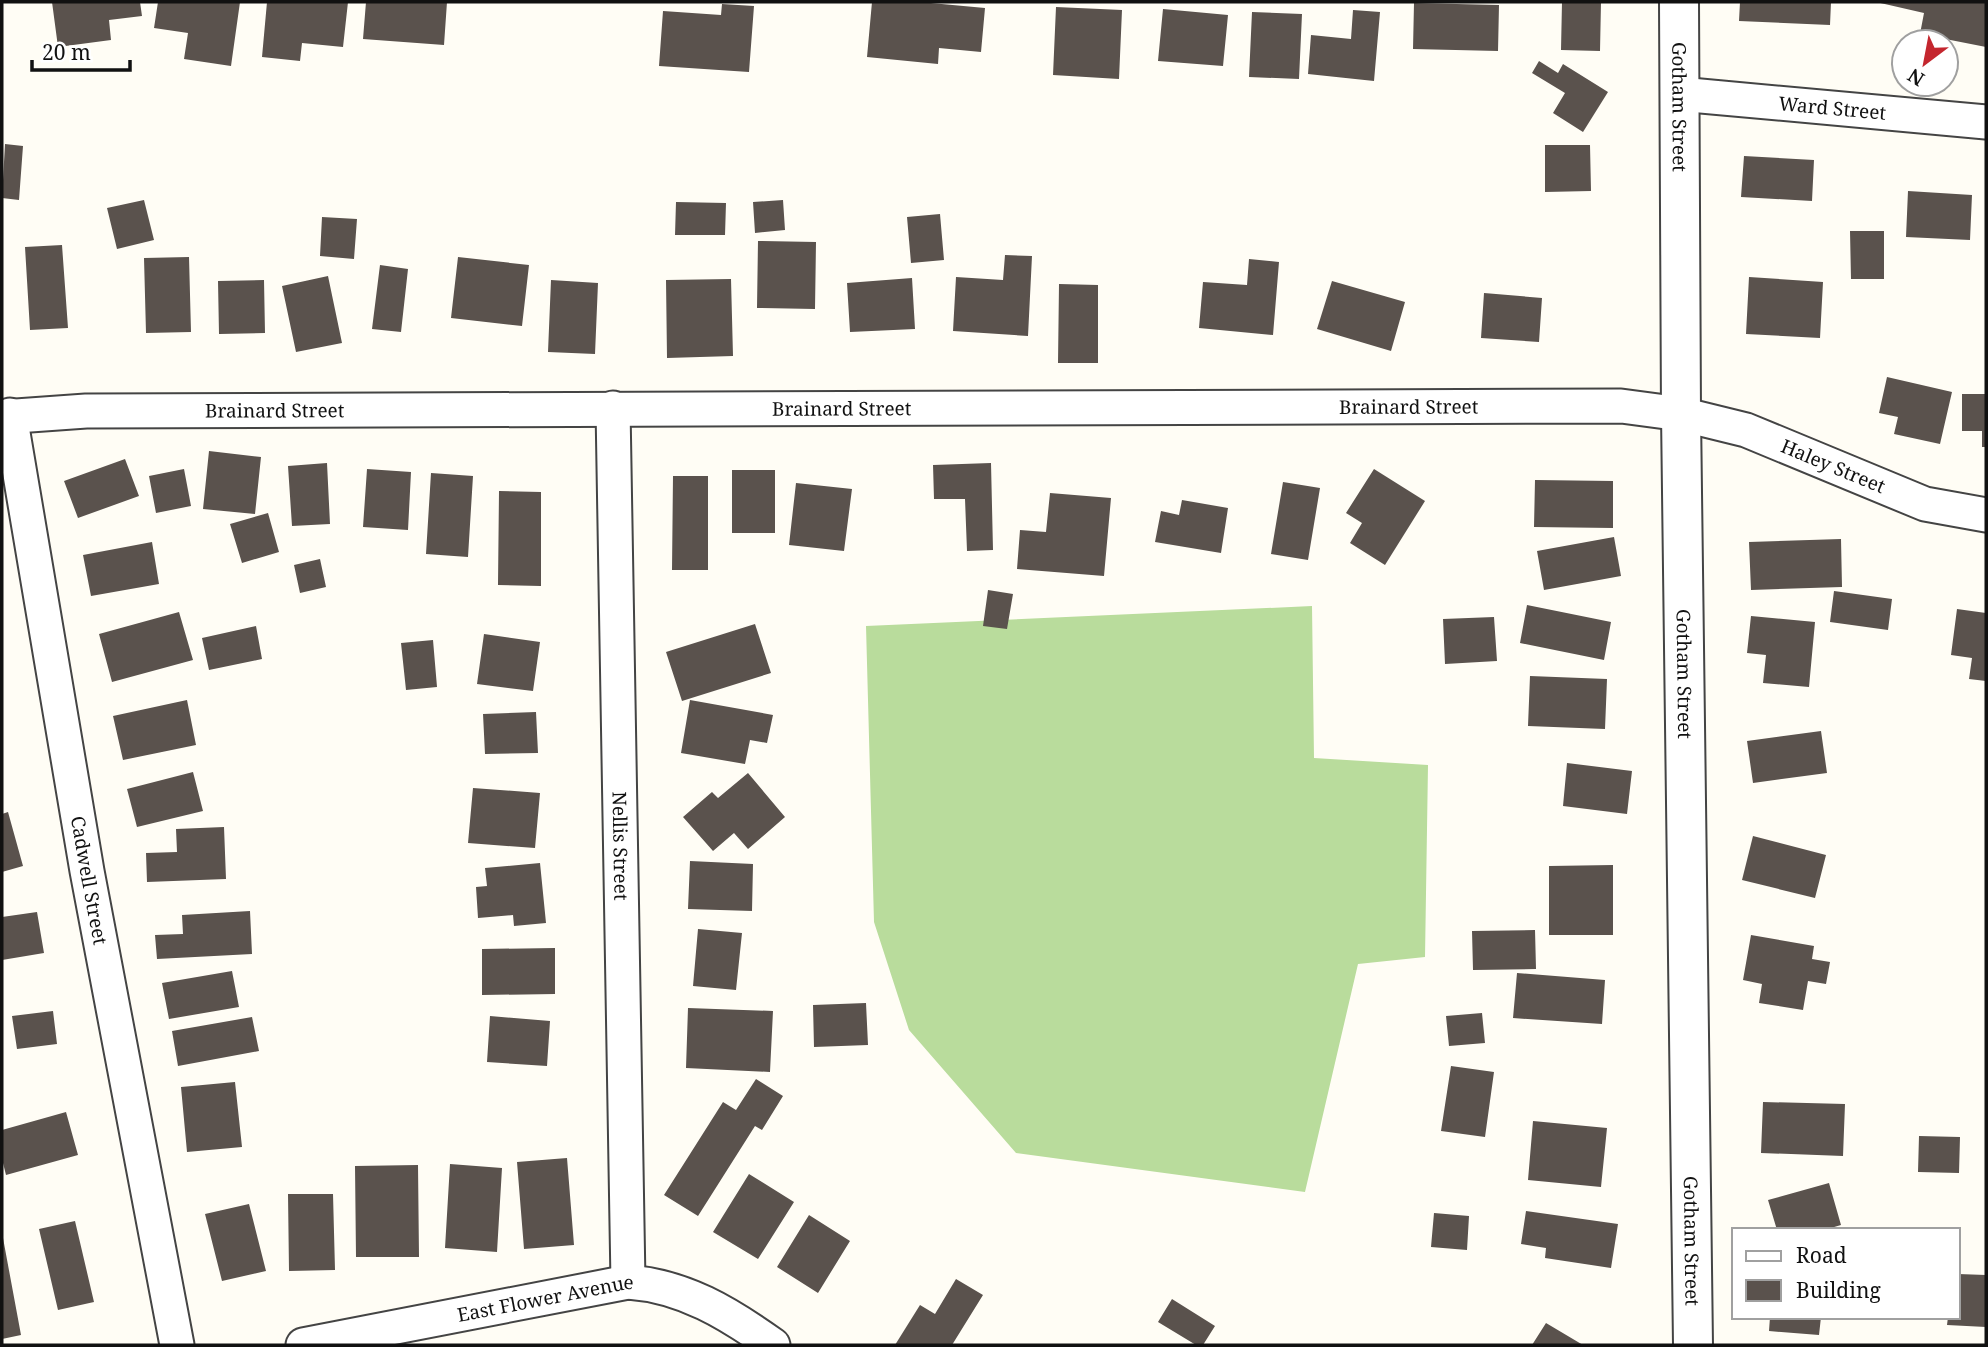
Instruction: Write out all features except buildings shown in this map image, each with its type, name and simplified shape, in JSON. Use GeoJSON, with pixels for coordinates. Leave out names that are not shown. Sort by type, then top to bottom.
{"type":"FeatureCollection","features":[{"type":"Feature","properties":{"kind":"street","name":"Gotham Street"},"geometry":{"type":"LineString","coordinates":[[1679,2],[1681,414],[1693,1345]]}},
{"type":"Feature","properties":{"kind":"street","name":"Ward Street"},"geometry":{"type":"LineString","coordinates":[[1679,94],[1986,122]]}},
{"type":"Feature","properties":{"kind":"street","name":"Brainard Street"},"geometry":{"type":"LineString","coordinates":[[6,416],[99,411],[1621,406],[1681,414]]}},
{"type":"Feature","properties":{"kind":"street","name":"Nellis Street"},"geometry":{"type":"LineString","coordinates":[[613,408],[628,1282]]}},
{"type":"Feature","properties":{"kind":"street","name":"Haley Street"},"geometry":{"type":"LineString","coordinates":[[1681,414],[1746,430],[1925,504],[1986,515]]}},
{"type":"Feature","properties":{"kind":"street","name":"Cadwell Street"},"geometry":{"type":"LineString","coordinates":[[6,416],[87,871],[177,1345]]}},
{"type":"Feature","properties":{"kind":"street","name":"East Flower Avenue"},"geometry":{"type":"LineString","coordinates":[[303,1345],[628,1282],[656,1284],[705,1301],[773,1345]]}},
{"type":"Feature","properties":{"kind":"green space"},"geometry":{"type":"Polygon","coordinates":[[[1312,606],[1314,758],[1428,765],[1425,957],[1358,964],[1305,1192],[1016,1153],[909,1030],[874,922],[866,626],[1312,606]]]}}]}
